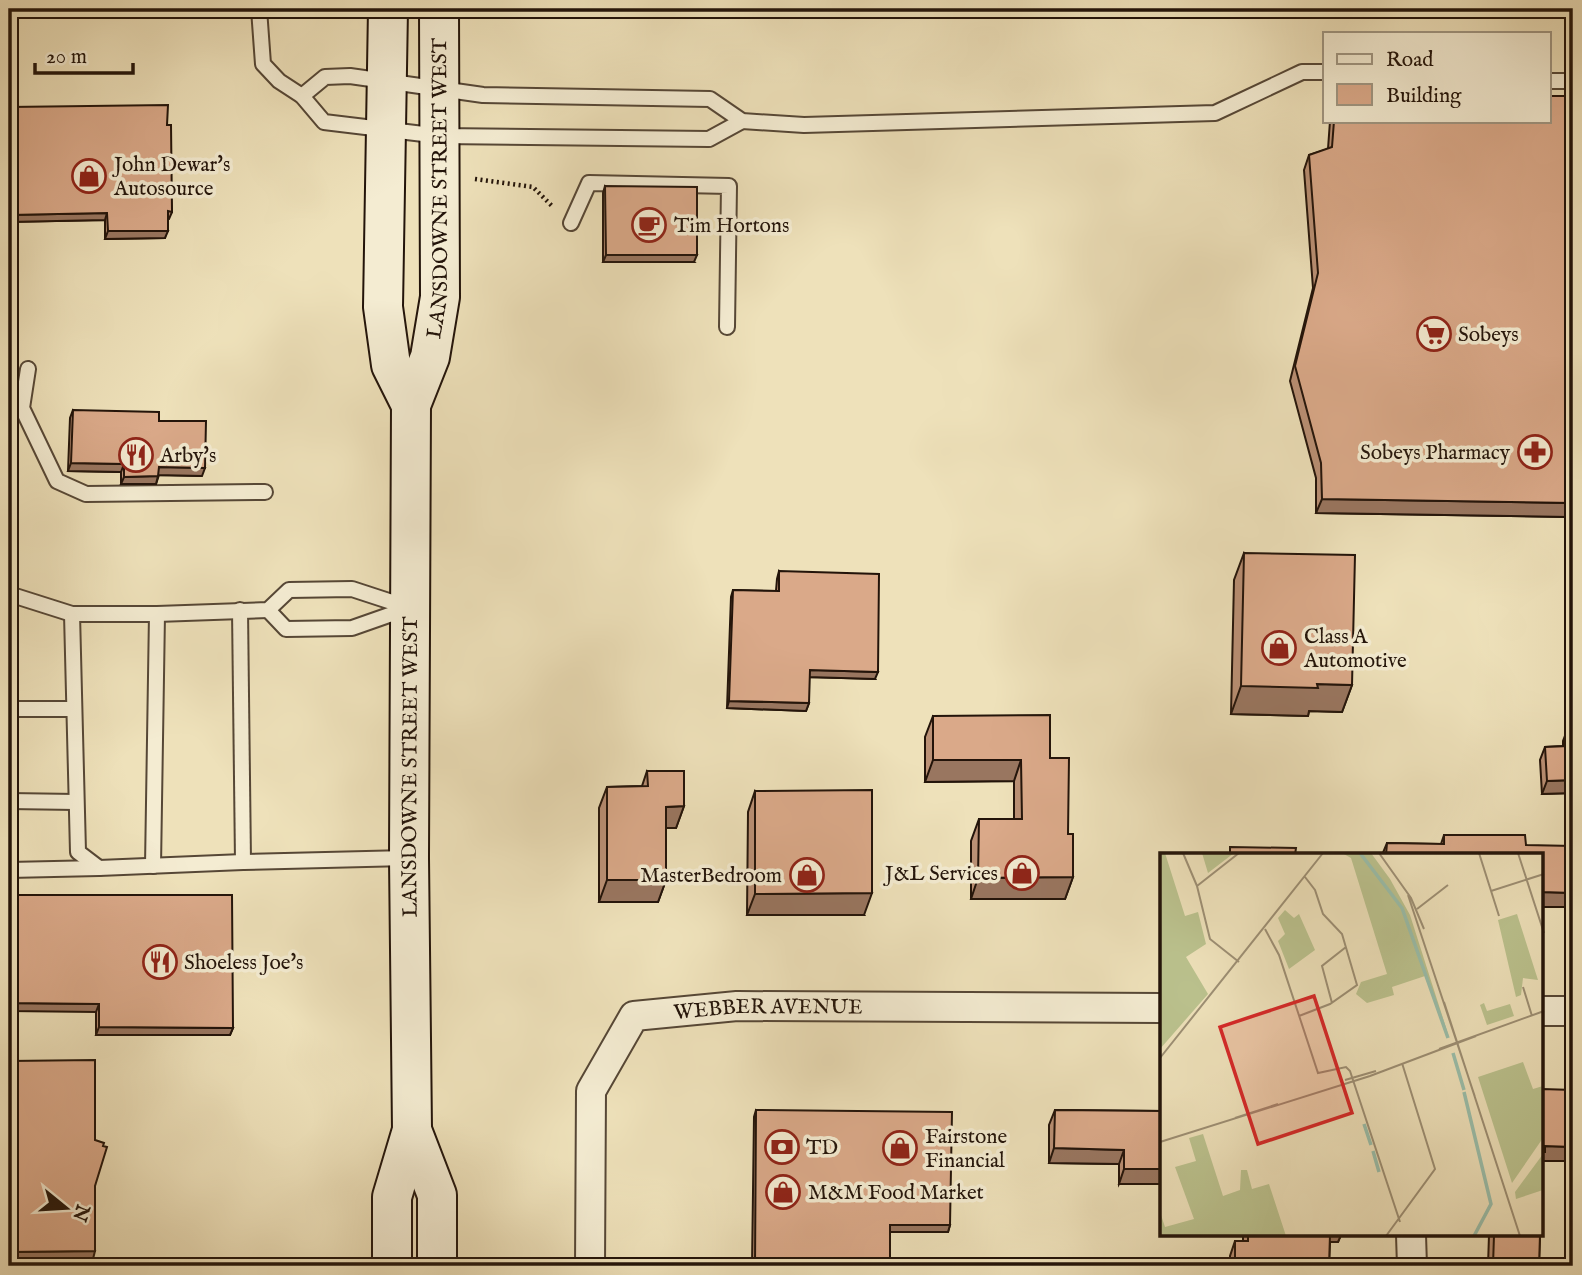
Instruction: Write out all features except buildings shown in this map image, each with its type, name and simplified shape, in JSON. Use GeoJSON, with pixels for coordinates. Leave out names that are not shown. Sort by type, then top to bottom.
{"type":"FeatureCollection","features":[{"type":"Feature","properties":{"kind":"main road","name":"LANSDOWNE STREET WEST"},"geometry":{"type":"LineString","coordinates":[[388,9],[383,307],[391,365],[411,405]]}},
{"type":"Feature","properties":{"kind":"main road","name":"LANSDOWNE STREET WEST"},"geometry":{"type":"LineString","coordinates":[[392,1266],[392,1197],[412,1130],[409,858],[411,405],[430,357],[440,297],[439,9]]}},
{"type":"Feature","properties":{"kind":"main road","name":"LANSDOWNE STREET WEST"},"geometry":{"type":"LineString","coordinates":[[412,1130],[438,1195],[437,1266]]}},
{"type":"Feature","properties":{"kind":"street","name":"WEBBER AVENUE"},"geometry":{"type":"LineString","coordinates":[[590,1266],[591,1091],[634,1016],[737,1006],[1160,1008]]}},
{"type":"Feature","properties":{"kind":"street"},"geometry":{"type":"LineString","coordinates":[[1544,1011],[1573,1011]]}},
{"type":"Feature","properties":{"kind":"street"},"geometry":{"type":"LineString","coordinates":[[1411,1236],[1412,1266]]}},
{"type":"Feature","properties":{"kind":"lane"},"geometry":{"type":"LineString","coordinates":[[259,9],[263,64],[279,81],[303,96],[324,122],[440,136],[709,139],[742,121]]}},
{"type":"Feature","properties":{"kind":"lane"},"geometry":{"type":"LineString","coordinates":[[303,96],[325,77],[350,76],[483,94],[710,99],[742,121],[804,125],[1215,113],[1302,72],[1323,72]]}},
{"type":"Feature","properties":{"kind":"lane"},"geometry":{"type":"LineString","coordinates":[[1550,81],[1573,82]]}},
{"type":"Feature","properties":{"kind":"lane"},"geometry":{"type":"LineString","coordinates":[[571,223],[589,183],[729,186],[727,327]]}},
{"type":"Feature","properties":{"kind":"lane"},"geometry":{"type":"LineString","coordinates":[[28,369],[22,408],[57,481],[86,494],[265,492]]}},
{"type":"Feature","properties":{"kind":"lane"},"geometry":{"type":"LineString","coordinates":[[10,596],[72,614],[157,614],[268,610],[289,590],[352,589],[409,608]]}},
{"type":"Feature","properties":{"kind":"lane"},"geometry":{"type":"LineString","coordinates":[[268,610],[286,629],[352,628],[409,608]]}},
{"type":"Feature","properties":{"kind":"lane"},"geometry":{"type":"LineString","coordinates":[[240,610],[243,862]]}},
{"type":"Feature","properties":{"kind":"lane"},"geometry":{"type":"LineString","coordinates":[[72,614],[78,852],[99,868]]}},
{"type":"Feature","properties":{"kind":"lane"},"geometry":{"type":"LineString","coordinates":[[153,866],[157,614]]}},
{"type":"Feature","properties":{"kind":"lane"},"geometry":{"type":"LineString","coordinates":[[9,709],[75,709]]}},
{"type":"Feature","properties":{"kind":"lane"},"geometry":{"type":"LineString","coordinates":[[9,801],[76,802]]}},
{"type":"Feature","properties":{"kind":"lane"},"geometry":{"type":"LineString","coordinates":[[9,870],[409,858]]}},
{"type":"Feature","properties":{"kind":"place","name":"John Dewar's Autosource"},"geometry":{"type":"Point","coordinates":[89,176]}},
{"type":"Feature","properties":{"kind":"place","name":"Tim Hortons"},"geometry":{"type":"Point","coordinates":[649,225]}},
{"type":"Feature","properties":{"kind":"place","name":"Sobeys"},"geometry":{"type":"Point","coordinates":[1434,334]}},
{"type":"Feature","properties":{"kind":"place","name":"Sobeys Pharmacy"},"geometry":{"type":"Point","coordinates":[1535,452]}},
{"type":"Feature","properties":{"kind":"place","name":"Arby's"},"geometry":{"type":"Point","coordinates":[136,455]}},
{"type":"Feature","properties":{"kind":"place","name":"Class A Automotive"},"geometry":{"type":"Point","coordinates":[1279,648]}},
{"type":"Feature","properties":{"kind":"place","name":"J&L Services"},"geometry":{"type":"Point","coordinates":[1022,873]}},
{"type":"Feature","properties":{"kind":"place","name":"MasterBedroom"},"geometry":{"type":"Point","coordinates":[807,875]}},
{"type":"Feature","properties":{"kind":"place","name":"Shoeless Joe's"},"geometry":{"type":"Point","coordinates":[160,962]}},
{"type":"Feature","properties":{"kind":"place","name":"TD"},"geometry":{"type":"Point","coordinates":[782,1147]}},
{"type":"Feature","properties":{"kind":"place","name":"Fairstone Financial"},"geometry":{"type":"Point","coordinates":[900,1148]}},
{"type":"Feature","properties":{"kind":"place","name":"M&M Food Market"},"geometry":{"type":"Point","coordinates":[783,1192]}}]}
